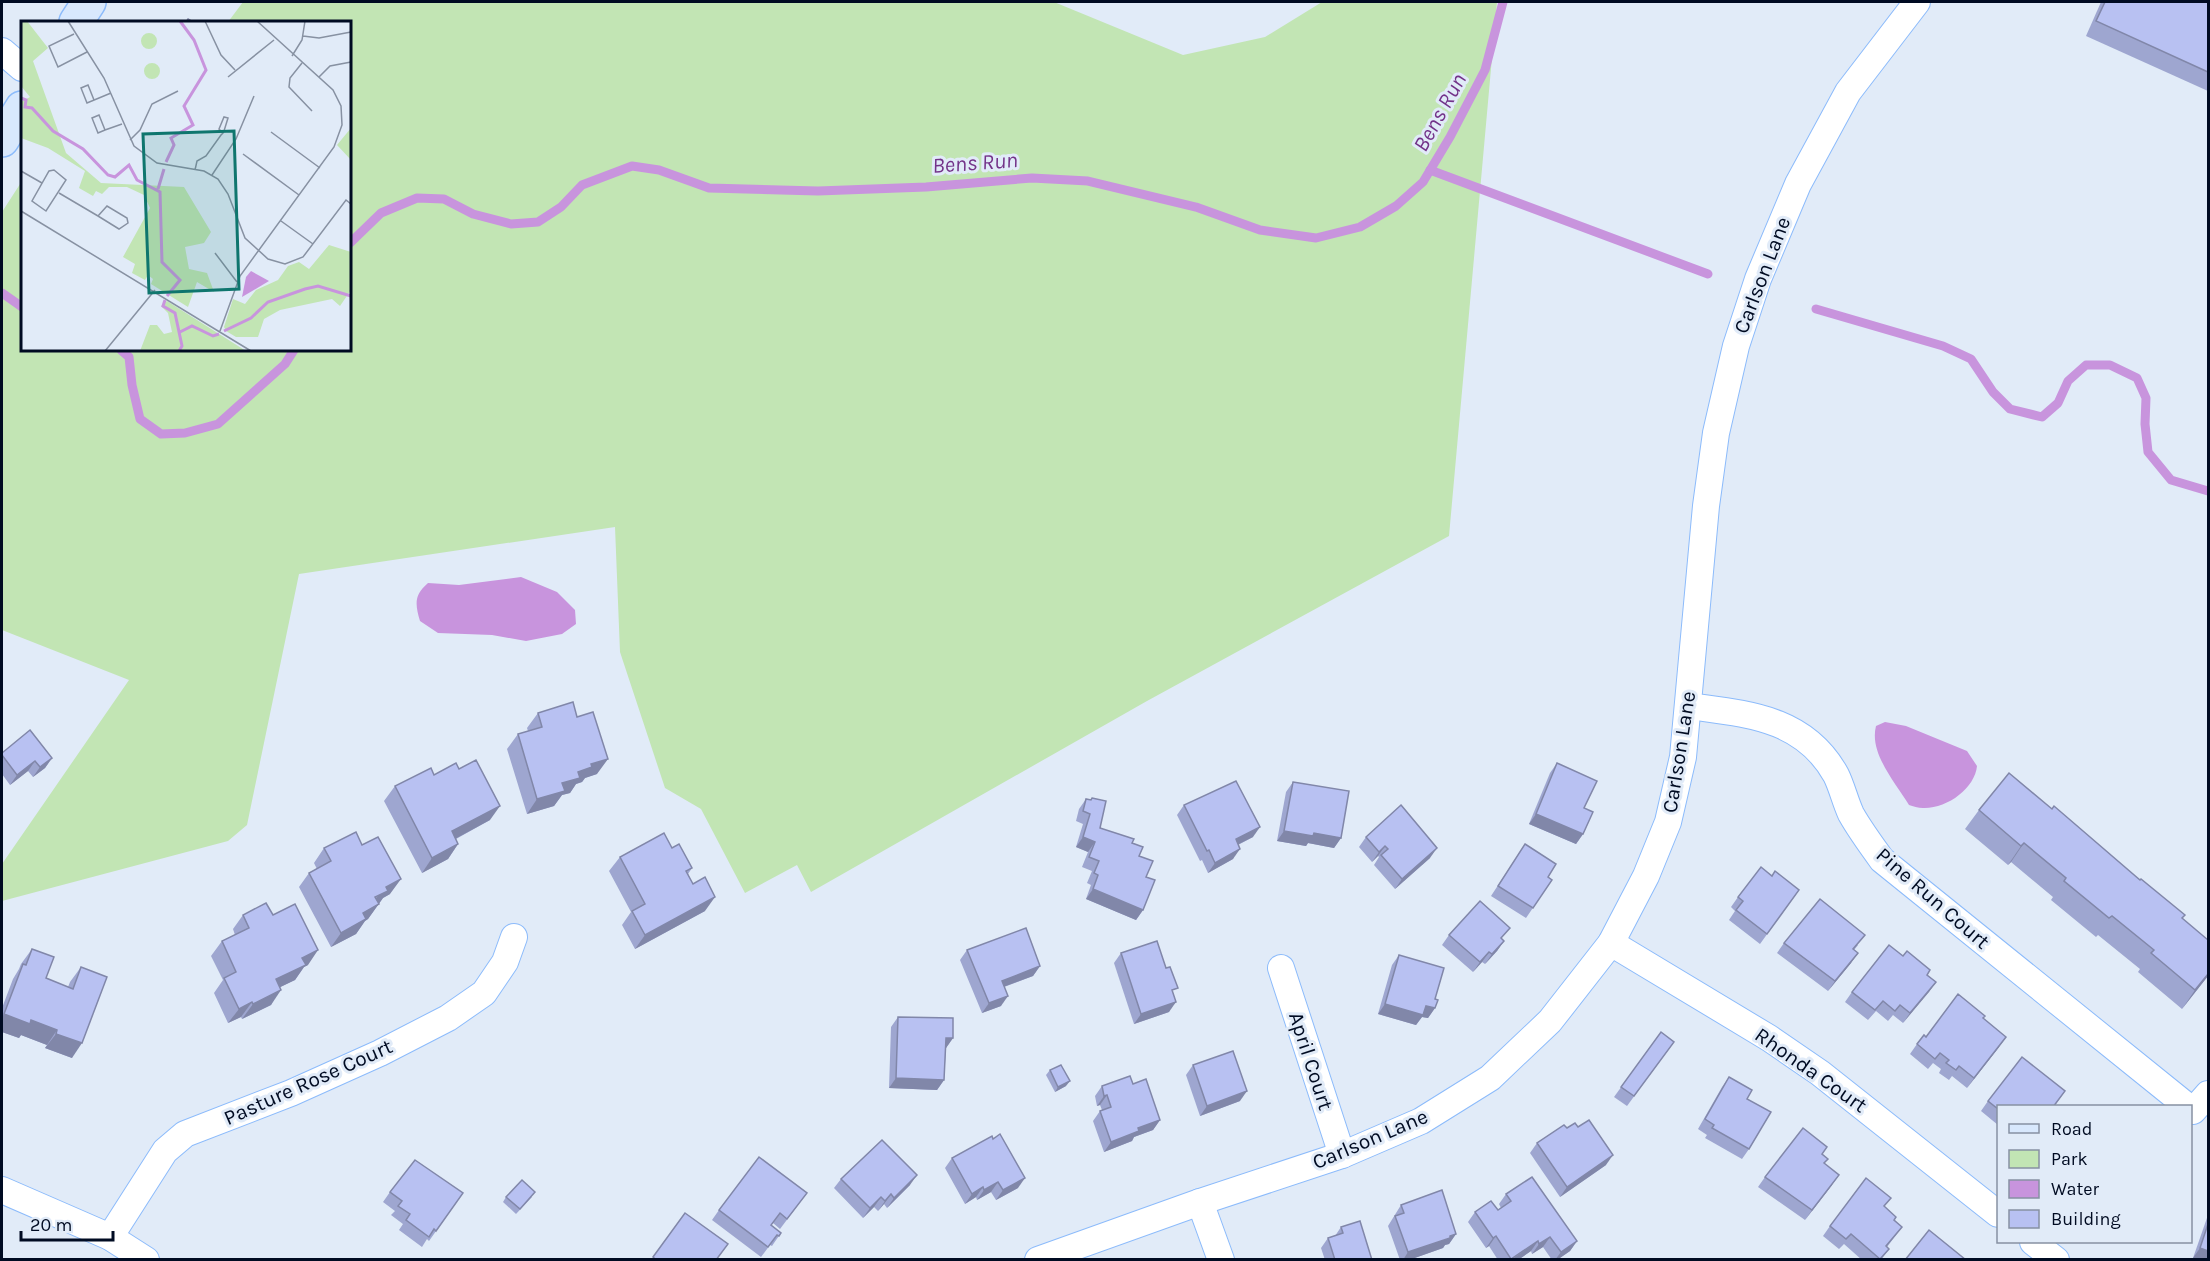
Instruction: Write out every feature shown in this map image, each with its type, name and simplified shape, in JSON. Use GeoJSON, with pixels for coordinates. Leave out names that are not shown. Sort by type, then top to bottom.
{"type":"FeatureCollection","features":[{"type":"Feature","properties":{"kind":"main road"},"geometry":{"type":"LineString","coordinates":[[77,21],[89,2]]}},
{"type":"Feature","properties":{"kind":"main road"},"geometry":{"type":"LineString","coordinates":[[2,140],[21,110]]}},
{"type":"Feature","properties":{"kind":"street","name":"Carlson Lane"},"geometry":{"type":"LineString","coordinates":[[1038,1260],[1200,1202],[1342,1155],[1421,1121],[1490,1078],[1550,1021],[1611,943],[1646,876],[1668,822],[1683,757],[1706,506],[1716,434],[1736,346],[1758,279],[1798,183],[1848,92],[1917,2]]}},
{"type":"Feature","properties":{"kind":"street"},"geometry":{"type":"LineString","coordinates":[[2,51],[21,67]]}},
{"type":"Feature","properties":{"kind":"street","name":"Pine Run Court"},"geometry":{"type":"LineString","coordinates":[[1689,706],[1757,716],[1782,725],[1804,738],[1821,755],[1835,775],[1851,814],[1882,860],[2198,1108]]}},
{"type":"Feature","properties":{"kind":"street","name":"Pasture Rose Court"},"geometry":{"type":"LineString","coordinates":[[110,1237],[165,1151],[185,1134],[311,1084],[380,1053],[448,1018],[484,993],[506,962],[514,937]]}},
{"type":"Feature","properties":{"kind":"street","name":"Rhonda Court"},"geometry":{"type":"LineString","coordinates":[[1611,943],[1821,1072],[1997,1213]]}},
{"type":"Feature","properties":{"kind":"street","name":"April Court"},"geometry":{"type":"LineString","coordinates":[[1281,968],[1342,1155]]}},
{"type":"Feature","properties":{"kind":"street"},"geometry":{"type":"LineString","coordinates":[[2,1190],[110,1237],[147,1260]]}},
{"type":"Feature","properties":{"kind":"street"},"geometry":{"type":"LineString","coordinates":[[1200,1202],[1221,1260]]}},
{"type":"Feature","properties":{"kind":"street"},"geometry":{"type":"LineString","coordinates":[[2034,1243],[2056,1260]]}},
{"type":"Feature","properties":{"kind":"green space"},"geometry":{"type":"Polygon","coordinates":[[[243,2],[1054,2],[1183,55],[1265,37],[1322,2],[1497,2],[1449,536],[1147,701],[811,892],[797,865],[745,893],[701,809],[665,788],[620,652],[615,527],[299,574],[247,825],[228,841],[2,901],[2,864],[129,680],[2,630],[2,212],[21,183],[21,351],[351,351],[351,21],[229,21],[243,2]]]}},
{"type":"Feature","properties":{"kind":"water"},"geometry":{"type":"Polygon","coordinates":[[[521,577],[557,592],[575,610],[576,624],[562,634],[526,641],[492,635],[438,633],[420,621],[417,600],[420,592],[428,583],[459,585],[521,577]]]}},
{"type":"Feature","properties":{"kind":"water"},"geometry":{"type":"Polygon","coordinates":[[[1885,722],[1906,726],[1967,751],[1977,766],[1971,782],[1958,796],[1941,805],[1923,808],[1909,805],[1885,767],[1876,746],[1876,726],[1885,722]]]}},
{"type":"Feature","properties":{"kind":"building"},"geometry":{"type":"Polygon","coordinates":[[[2105,2],[2208,2],[2208,72],[2096,21],[2105,2]]]}},
{"type":"Feature","properties":{"kind":"building"},"geometry":{"type":"Polygon","coordinates":[[[573,702],[577,717],[593,712],[608,759],[591,764],[592,767],[578,772],[580,778],[562,783],[565,791],[537,799],[518,734],[542,727],[538,713],[573,702]]]}},
{"type":"Feature","properties":{"kind":"building"},"geometry":{"type":"Polygon","coordinates":[[[30,730],[52,758],[40,767],[35,761],[17,775],[2,753],[30,730]]]}},
{"type":"Feature","properties":{"kind":"building"},"geometry":{"type":"Polygon","coordinates":[[[476,760],[500,806],[452,831],[458,844],[432,858],[395,786],[431,768],[434,775],[456,763],[459,769],[476,760]]]}},
{"type":"Feature","properties":{"kind":"building"},"geometry":{"type":"Polygon","coordinates":[[[1557,763],[1597,781],[1584,808],[1593,812],[1583,834],[1536,814],[1557,763]]]}},
{"type":"Feature","properties":{"kind":"building"},"geometry":{"type":"Polygon","coordinates":[[[2009,773],[2052,809],[2054,806],[2140,880],[2185,915],[2182,918],[2208,940],[2208,974],[2195,990],[2151,953],[2154,950],[2112,916],[2109,918],[2064,881],[2066,878],[2024,843],[2021,846],[1979,810],[2009,773]]]}},
{"type":"Feature","properties":{"kind":"building"},"geometry":{"type":"Polygon","coordinates":[[[1236,781],[1260,827],[1236,839],[1240,849],[1215,863],[1184,805],[1236,781]]]}},
{"type":"Feature","properties":{"kind":"building"},"geometry":{"type":"Polygon","coordinates":[[[1293,782],[1349,791],[1341,838],[1284,831],[1293,782]]]}},
{"type":"Feature","properties":{"kind":"building"},"geometry":{"type":"Polygon","coordinates":[[[1092,798],[1106,801],[1100,828],[1134,839],[1132,843],[1143,847],[1139,856],[1153,861],[1146,877],[1155,880],[1143,910],[1093,889],[1098,875],[1094,873],[1099,861],[1089,857],[1095,842],[1083,837],[1090,814],[1083,811],[1086,799],[1091,800],[1092,798]]]}},
{"type":"Feature","properties":{"kind":"building"},"geometry":{"type":"Polygon","coordinates":[[[1401,805],[1437,848],[1402,879],[1381,855],[1388,849],[1385,846],[1379,852],[1366,837],[1401,805]]]}},
{"type":"Feature","properties":{"kind":"building"},"geometry":{"type":"Polygon","coordinates":[[[356,832],[362,845],[378,837],[401,879],[386,887],[388,891],[375,897],[379,904],[363,913],[366,919],[341,933],[309,873],[331,861],[324,848],[356,832]]]}},
{"type":"Feature","properties":{"kind":"building"},"geometry":{"type":"Polygon","coordinates":[[[664,833],[672,848],[679,844],[692,868],[686,871],[693,884],[705,877],[715,897],[645,935],[632,911],[645,904],[620,857],[664,833]]]}},
{"type":"Feature","properties":{"kind":"building"},"geometry":{"type":"Polygon","coordinates":[[[1525,844],[1556,864],[1548,877],[1552,880],[1533,908],[1498,886],[1525,844]]]}},
{"type":"Feature","properties":{"kind":"building"},"geometry":{"type":"Polygon","coordinates":[[[1761,867],[1772,876],[1775,871],[1799,890],[1767,934],[1736,910],[1743,901],[1738,897],[1761,867]]]}},
{"type":"Feature","properties":{"kind":"building"},"geometry":{"type":"Polygon","coordinates":[[[1820,899],[1865,935],[1853,949],[1858,953],[1835,981],[1784,943],[1820,899]]]}},
{"type":"Feature","properties":{"kind":"building"},"geometry":{"type":"Polygon","coordinates":[[[1480,901],[1510,928],[1501,938],[1504,941],[1492,954],[1489,952],[1480,962],[1449,935],[1480,901]]]}},
{"type":"Feature","properties":{"kind":"building"},"geometry":{"type":"Polygon","coordinates":[[[266,903],[273,915],[295,904],[318,950],[302,958],[306,965],[276,979],[281,990],[239,1009],[224,978],[236,972],[222,941],[249,928],[243,915],[266,903]]]}},
{"type":"Feature","properties":{"kind":"building"},"geometry":{"type":"Polygon","coordinates":[[[1026,928],[1040,966],[1002,981],[1008,996],[989,1003],[967,950],[1026,928]]]}},
{"type":"Feature","properties":{"kind":"building"},"geometry":{"type":"Polygon","coordinates":[[[1157,941],[1166,968],[1170,967],[1178,988],[1172,990],[1176,1002],[1141,1014],[1121,953],[1157,941]]]}},
{"type":"Feature","properties":{"kind":"building"},"geometry":{"type":"Polygon","coordinates":[[[1889,945],[1903,956],[1907,951],[1930,970],[1927,975],[1936,982],[1910,1013],[1900,1005],[1895,1011],[1883,1001],[1875,1010],[1852,992],[1889,945]]]}},
{"type":"Feature","properties":{"kind":"building"},"geometry":{"type":"Polygon","coordinates":[[[32,949],[54,957],[46,978],[73,989],[81,967],[107,977],[82,1043],[56,1034],[57,1030],[31,1020],[30,1024],[4,1014],[23,964],[26,965],[32,949]]]}},
{"type":"Feature","properties":{"kind":"building"},"geometry":{"type":"Polygon","coordinates":[[[1399,955],[1444,968],[1435,999],[1438,1000],[1435,1008],[1426,1006],[1423,1015],[1385,1004],[1399,955]]]}},
{"type":"Feature","properties":{"kind":"building"},"geometry":{"type":"Polygon","coordinates":[[[1958,994],[2006,1037],[1974,1078],[1959,1066],[1956,1070],[1946,1063],[1949,1060],[1940,1053],[1935,1059],[1917,1044],[1924,1035],[1926,1037],[1958,994]]]}},
{"type":"Feature","properties":{"kind":"building"},"geometry":{"type":"Polygon","coordinates":[[[898,1017],[953,1018],[953,1038],[946,1038],[944,1080],[896,1078],[898,1017]]]}},
{"type":"Feature","properties":{"kind":"building"},"geometry":{"type":"Polygon","coordinates":[[[1661,1032],[1674,1042],[1634,1096],[1621,1087],[1661,1032]]]}},
{"type":"Feature","properties":{"kind":"building"},"geometry":{"type":"Polygon","coordinates":[[[1233,1051],[1247,1091],[1207,1106],[1193,1065],[1233,1051]]]}},
{"type":"Feature","properties":{"kind":"building"},"geometry":{"type":"Polygon","coordinates":[[[2022,1057],[2065,1091],[2054,1105],[1997,1105],[1997,1108],[1988,1101],[2022,1057]]]}},
{"type":"Feature","properties":{"kind":"building"},"geometry":{"type":"Polygon","coordinates":[[[1061,1065],[1070,1081],[1058,1087],[1050,1070],[1061,1065]]]}},
{"type":"Feature","properties":{"kind":"building"},"geometry":{"type":"Polygon","coordinates":[[[1130,1076],[1133,1084],[1146,1079],[1160,1120],[1111,1142],[1100,1111],[1111,1107],[1107,1095],[1104,1096],[1102,1086],[1130,1076]]]}},
{"type":"Feature","properties":{"kind":"building"},"geometry":{"type":"Polygon","coordinates":[[[1729,1077],[1752,1090],[1747,1099],[1771,1112],[1749,1149],[1712,1128],[1714,1125],[1705,1119],[1729,1077]]]}},
{"type":"Feature","properties":{"kind":"building"},"geometry":{"type":"Polygon","coordinates":[[[1589,1120],[1613,1155],[1567,1187],[1537,1143],[1564,1125],[1567,1128],[1575,1123],[1578,1127],[1589,1120]]]}},
{"type":"Feature","properties":{"kind":"building"},"geometry":{"type":"Polygon","coordinates":[[[1803,1128],[1827,1147],[1822,1154],[1828,1159],[1824,1163],[1839,1175],[1812,1210],[1765,1177],[1803,1128]]]}},
{"type":"Feature","properties":{"kind":"building"},"geometry":{"type":"Polygon","coordinates":[[[1000,1134],[1025,1178],[1003,1190],[998,1182],[972,1194],[952,1158],[1000,1134]]]}},
{"type":"Feature","properties":{"kind":"building"},"geometry":{"type":"Polygon","coordinates":[[[882,1140],[917,1175],[894,1198],[891,1194],[885,1201],[881,1197],[870,1208],[841,1179],[882,1140]]]}},
{"type":"Feature","properties":{"kind":"building"},"geometry":{"type":"Polygon","coordinates":[[[759,1157],[807,1193],[787,1219],[780,1213],[771,1225],[781,1233],[768,1247],[719,1210],[759,1157]]]}},
{"type":"Feature","properties":{"kind":"building"},"geometry":{"type":"Polygon","coordinates":[[[415,1160],[463,1193],[436,1231],[434,1229],[429,1237],[406,1220],[410,1214],[398,1206],[402,1201],[390,1192],[415,1160]]]}},
{"type":"Feature","properties":{"kind":"building"},"geometry":{"type":"Polygon","coordinates":[[[1532,1177],[1577,1241],[1561,1252],[1550,1237],[1539,1244],[1538,1241],[1511,1259],[1496,1236],[1493,1238],[1475,1212],[1491,1201],[1498,1210],[1511,1201],[1506,1194],[1532,1177]]]}},
{"type":"Feature","properties":{"kind":"building"},"geometry":{"type":"Polygon","coordinates":[[[1866,1178],[1891,1198],[1884,1206],[1896,1217],[1894,1220],[1902,1227],[1886,1246],[1889,1249],[1880,1259],[1851,1234],[1846,1239],[1830,1226],[1866,1178]]]}},
{"type":"Feature","properties":{"kind":"building"},"geometry":{"type":"Polygon","coordinates":[[[522,1180],[535,1192],[520,1209],[506,1197],[522,1180]]]}},
{"type":"Feature","properties":{"kind":"building"},"geometry":{"type":"Polygon","coordinates":[[[1442,1190],[1456,1234],[1408,1252],[1395,1216],[1404,1213],[1401,1205],[1442,1190]]]}},
{"type":"Feature","properties":{"kind":"building"},"geometry":{"type":"Polygon","coordinates":[[[685,1213],[728,1244],[716,1260],[656,1260],[653,1257],[685,1213]]]}},
{"type":"Feature","properties":{"kind":"building"},"geometry":{"type":"Polygon","coordinates":[[[1360,1221],[1372,1260],[1335,1260],[1328,1238],[1343,1233],[1341,1227],[1360,1221]]]}},
{"type":"Feature","properties":{"kind":"building"},"geometry":{"type":"Polygon","coordinates":[[[2208,1224],[2208,1251],[2200,1248],[2208,1224]]]}},
{"type":"Feature","properties":{"kind":"building"},"geometry":{"type":"Polygon","coordinates":[[[1929,1230],[1966,1260],[1905,1260],[1929,1230]]]}},
{"type":"Feature","properties":{"kind":"waterway","name":"Bens Run"},"geometry":{"type":"LineString","coordinates":[[351,242],[381,213],[417,198],[444,199],[473,214],[511,224],[538,222],[561,207],[582,185],[632,166],[659,170],[709,188],[818,191],[926,187],[1032,178],[1088,181],[1196,207],[1260,230],[1316,238],[1360,227],[1396,206],[1423,182],[1450,137],[1485,70],[1503,2]]}},
{"type":"Feature","properties":{"kind":"waterway"},"geometry":{"type":"LineString","coordinates":[[1430,170],[1708,274]]}},
{"type":"Feature","properties":{"kind":"waterway","name":"Bens Run"},"geometry":{"type":"LineString","coordinates":[[2,293],[21,306]]}},
{"type":"Feature","properties":{"kind":"waterway"},"geometry":{"type":"LineString","coordinates":[[1816,309],[1943,346],[1971,359],[1993,392],[2010,409],[2042,417],[2058,403],[2068,381],[2086,365],[2110,365],[2137,378],[2146,398],[2145,424],[2148,452],[2171,480],[2208,491]]}},
{"type":"Feature","properties":{"kind":"waterway","name":"Bens Run"},"geometry":{"type":"LineString","coordinates":[[122,351],[129,357],[132,385],[140,419],[161,434],[185,433],[218,424],[285,364],[293,351]]}}]}
